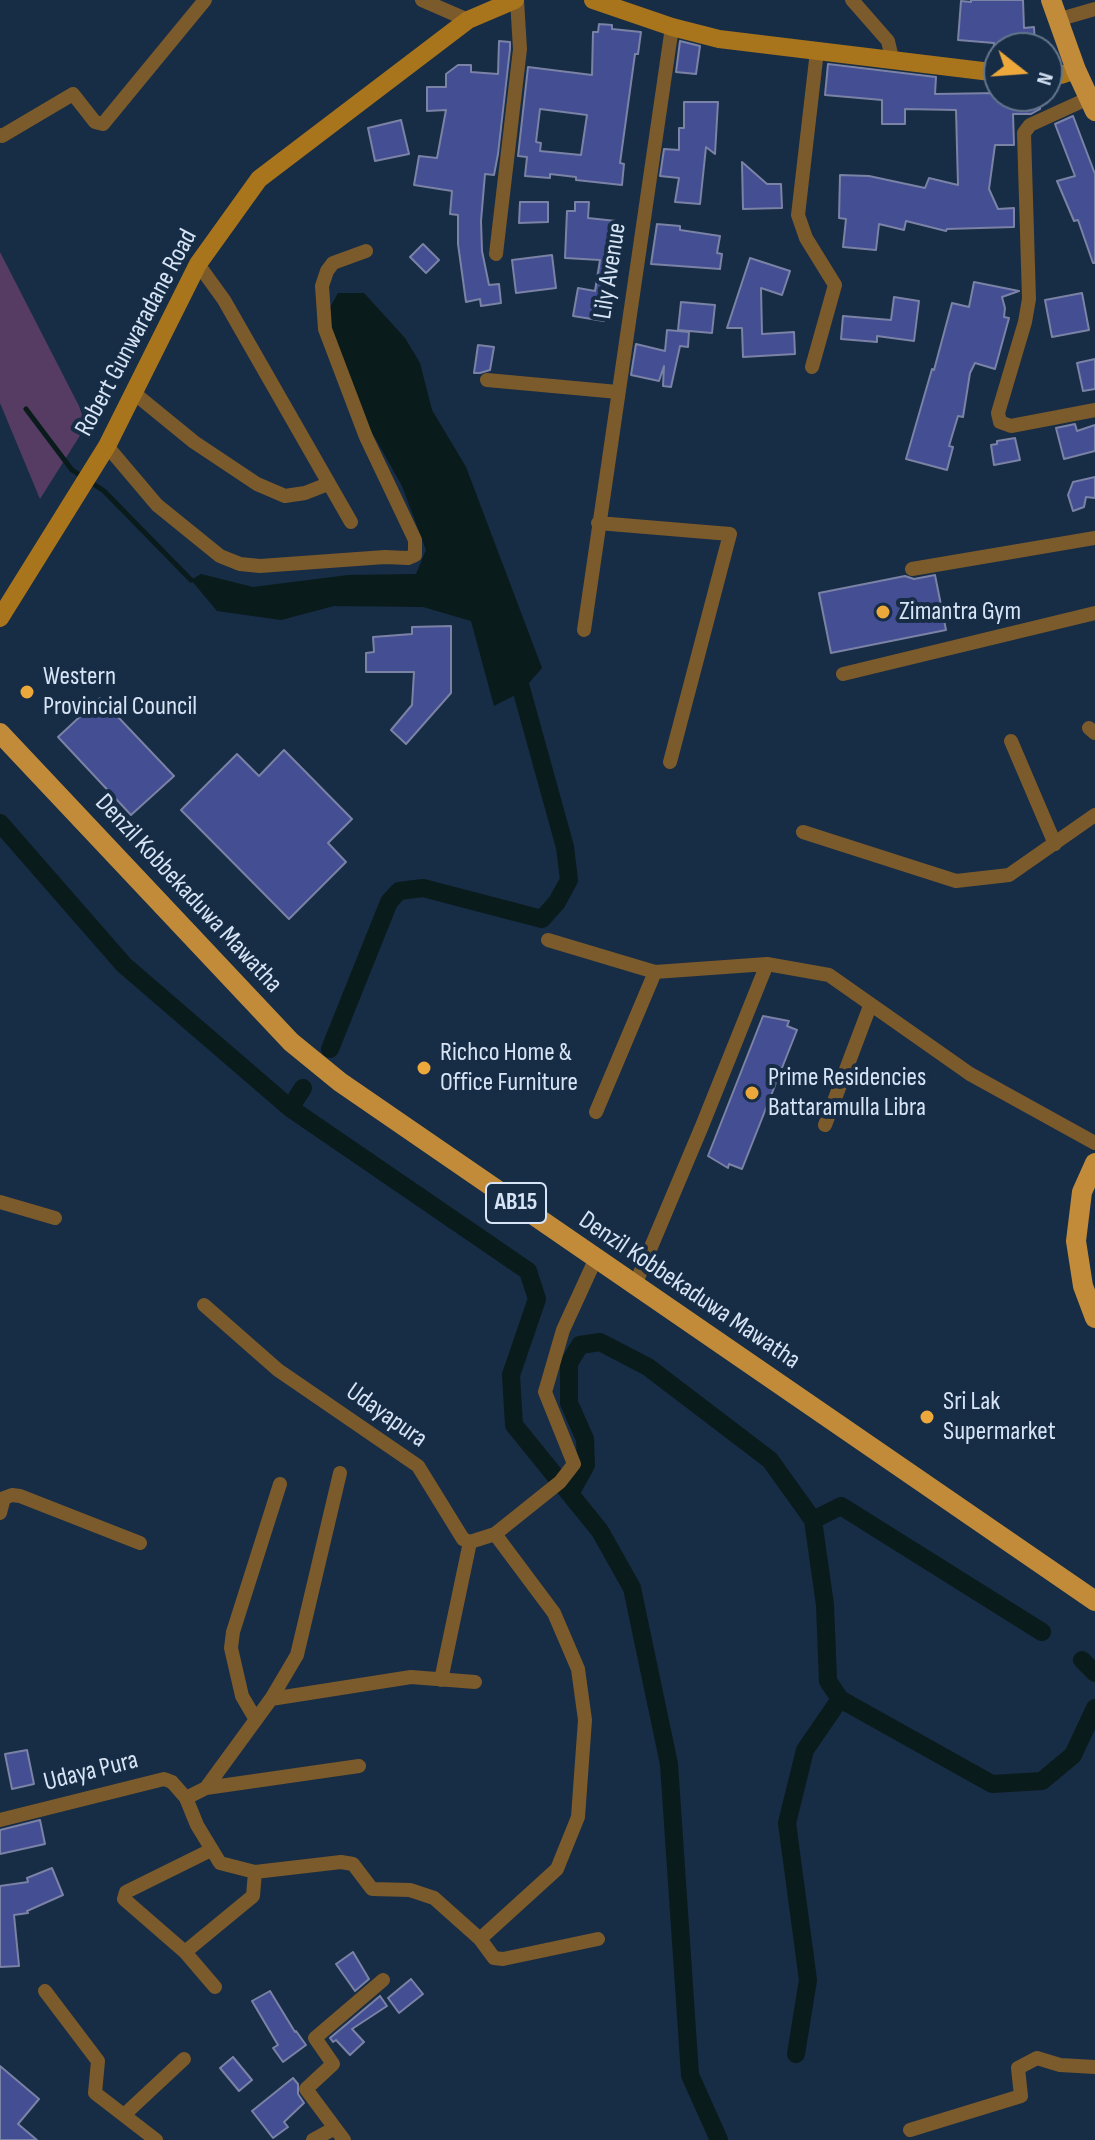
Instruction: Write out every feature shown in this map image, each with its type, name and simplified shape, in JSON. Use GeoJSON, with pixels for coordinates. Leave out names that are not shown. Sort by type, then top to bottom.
{"type":"FeatureCollection","features":[{"type":"Feature","properties":{"kind":"main road"},"geometry":{"type":"LineString","coordinates":[[1054,10],[1092,105]]}},
{"type":"Feature","properties":{"kind":"main road","name":"Denzil Kobbekaduwa Mawatha"},"geometry":{"type":"LineString","coordinates":[[0,733],[291,1042],[340,1082],[1095,1601]]}},
{"type":"Feature","properties":{"kind":"main road"},"geometry":{"type":"LineString","coordinates":[[1095,1163],[1082,1192],[1076,1241],[1083,1286],[1095,1318]]}},
{"type":"Feature","properties":{"kind":"street"},"geometry":{"type":"LineString","coordinates":[[0,135],[73,94],[95,122],[103,124],[205,0]]}},
{"type":"Feature","properties":{"kind":"street"},"geometry":{"type":"LineString","coordinates":[[422,0],[468,20]]}},
{"type":"Feature","properties":{"kind":"street"},"geometry":{"type":"LineString","coordinates":[[496,254],[520,49],[516,0]]}},
{"type":"Feature","properties":{"kind":"street","name":"Robert Gunwaradane Road"},"geometry":{"type":"LineString","coordinates":[[0,618],[102,453],[198,264],[259,179],[468,20],[516,0]]}},
{"type":"Feature","properties":{"kind":"street"},"geometry":{"type":"LineString","coordinates":[[593,0],[672,27],[719,39],[983,71]]}},
{"type":"Feature","properties":{"kind":"street"},"geometry":{"type":"LineString","coordinates":[[852,0],[888,41],[892,58]]}},
{"type":"Feature","properties":{"kind":"street"},"geometry":{"type":"LineString","coordinates":[[1054,10],[1095,9]]}},
{"type":"Feature","properties":{"kind":"street","name":"Lily Avenue"},"geometry":{"type":"LineString","coordinates":[[584,630],[672,27]]}},
{"type":"Feature","properties":{"kind":"street"},"geometry":{"type":"LineString","coordinates":[[812,367],[835,285],[806,238],[798,215],[817,51]]}},
{"type":"Feature","properties":{"kind":"street"},"geometry":{"type":"LineString","coordinates":[[1063,74],[1076,70]]}},
{"type":"Feature","properties":{"kind":"street"},"geometry":{"type":"LineString","coordinates":[[1092,105],[1030,125],[1024,133],[1029,299],[998,413],[1000,422],[1011,426],[1095,410]]}},
{"type":"Feature","properties":{"kind":"street"},"geometry":{"type":"LineString","coordinates":[[102,453],[157,505],[220,556],[240,564],[260,566],[408,558],[415,555],[415,540],[366,437],[325,329],[322,286],[327,271],[333,263],[366,251]]}},
{"type":"Feature","properties":{"kind":"street"},"geometry":{"type":"LineString","coordinates":[[198,264],[224,300],[351,522]]}},
{"type":"Feature","properties":{"kind":"street"},"geometry":{"type":"LineString","coordinates":[[487,380],[618,392]]}},
{"type":"Feature","properties":{"kind":"street"},"geometry":{"type":"LineString","coordinates":[[134,393],[194,442],[257,484],[285,496],[305,493],[328,484]]}},
{"type":"Feature","properties":{"kind":"street"},"geometry":{"type":"LineString","coordinates":[[598,523],[730,534],[670,762]]}},
{"type":"Feature","properties":{"kind":"street"},"geometry":{"type":"LineString","coordinates":[[912,569],[1095,538]]}},
{"type":"Feature","properties":{"kind":"street"},"geometry":{"type":"LineString","coordinates":[[843,674],[1095,613]]}},
{"type":"Feature","properties":{"kind":"street"},"geometry":{"type":"LineString","coordinates":[[1011,741],[1055,844]]}},
{"type":"Feature","properties":{"kind":"street"},"geometry":{"type":"LineString","coordinates":[[803,832],[956,881],[1009,875],[1095,815]]}},
{"type":"Feature","properties":{"kind":"street"},"geometry":{"type":"LineString","coordinates":[[548,940],[655,972],[767,964],[829,975],[970,1074],[1095,1143]]}},
{"type":"Feature","properties":{"kind":"street"},"geometry":{"type":"LineString","coordinates":[[635,1285],[767,964]]}},
{"type":"Feature","properties":{"kind":"street"},"geometry":{"type":"LineString","coordinates":[[596,1112],[655,972]]}},
{"type":"Feature","properties":{"kind":"street"},"geometry":{"type":"LineString","coordinates":[[825,1125],[870,1006]]}},
{"type":"Feature","properties":{"kind":"street"},"geometry":{"type":"LineString","coordinates":[[0,1202],[55,1218]]}},
{"type":"Feature","properties":{"kind":"street"},"geometry":{"type":"LineString","coordinates":[[441,1680],[470,1542],[495,1534],[560,1482],[574,1464],[545,1392],[563,1330],[596,1258]]}},
{"type":"Feature","properties":{"kind":"street","name":"Udayapura"},"geometry":{"type":"LineString","coordinates":[[204,1305],[278,1370],[418,1466],[463,1539],[470,1542]]}},
{"type":"Feature","properties":{"kind":"street"},"geometry":{"type":"LineString","coordinates":[[206,1788],[271,1699],[297,1655],[340,1473]]}},
{"type":"Feature","properties":{"kind":"street"},"geometry":{"type":"LineString","coordinates":[[256,1720],[242,1696],[231,1648],[233,1632],[280,1484]]}},
{"type":"Feature","properties":{"kind":"street"},"geometry":{"type":"LineString","coordinates":[[0,1513],[4,1498],[20,1496],[140,1543]]}},
{"type":"Feature","properties":{"kind":"street"},"geometry":{"type":"LineString","coordinates":[[480,1939],[557,1869],[578,1817],[585,1720],[578,1669],[554,1613],[495,1534]]}},
{"type":"Feature","properties":{"kind":"street"},"geometry":{"type":"LineString","coordinates":[[271,1699],[411,1677],[475,1682]]}},
{"type":"Feature","properties":{"kind":"street"},"geometry":{"type":"LineString","coordinates":[[359,1766],[206,1788],[186,1798],[220,1863],[255,1872],[341,1862],[353,1864],[372,1889],[410,1890],[434,1898],[480,1939],[494,1958],[503,1959],[598,1939]]}},
{"type":"Feature","properties":{"kind":"street","name":"Udaya Pura"},"geometry":{"type":"LineString","coordinates":[[0,1820],[164,1779],[172,1782],[186,1798]]}},
{"type":"Feature","properties":{"kind":"street"},"geometry":{"type":"LineString","coordinates":[[211,1850],[126,1892],[124,1899],[185,1952],[215,1987]]}},
{"type":"Feature","properties":{"kind":"street"},"geometry":{"type":"LineString","coordinates":[[185,1952],[253,1896],[255,1872]]}},
{"type":"Feature","properties":{"kind":"street"},"geometry":{"type":"LineString","coordinates":[[313,2140],[340,2134],[306,2089],[333,2064],[315,2038],[383,1980]]}},
{"type":"Feature","properties":{"kind":"street"},"geometry":{"type":"LineString","coordinates":[[45,1991],[98,2061],[95,2093],[156,2140]]}},
{"type":"Feature","properties":{"kind":"street"},"geometry":{"type":"LineString","coordinates":[[910,2130],[1021,2096],[1018,2068],[1037,2058],[1060,2065],[1095,2067]]}},
{"type":"Feature","properties":{"kind":"street"},"geometry":{"type":"LineString","coordinates":[[124,2115],[184,2059]]}},
{"type":"Feature","properties":{"kind":"shaded area"},"geometry":{"type":"Polygon","coordinates":[[[0,252],[79,406],[86,426],[40,499],[0,403],[0,252]]]}},
{"type":"Feature","properties":{"kind":"shaded area"},"geometry":{"type":"Polygon","coordinates":[[[338,293],[364,293],[405,338],[420,363],[432,410],[466,467],[542,668],[521,692],[494,706],[471,621],[423,607],[334,606],[281,620],[217,611],[191,580],[201,574],[253,587],[348,575],[416,574],[426,550],[402,486],[338,372],[329,309],[338,293]]]}},
{"type":"Feature","properties":{"kind":"building"},"geometry":{"type":"Polygon","coordinates":[[[1023,0],[1024,28],[1034,27],[1034,32],[983,32],[983,42],[958,40],[961,1],[1023,0]]]}},
{"type":"Feature","properties":{"kind":"building"},"geometry":{"type":"Polygon","coordinates":[[[599,24],[612,25],[612,29],[641,32],[638,54],[635,54],[620,163],[624,164],[622,185],[550,174],[550,178],[525,176],[527,157],[518,156],[528,67],[592,75],[593,32],[598,32],[599,24]],[[540,109],[536,142],[541,143],[540,151],[581,155],[587,115],[540,109]]]}},
{"type":"Feature","properties":{"kind":"building"},"geometry":{"type":"Polygon","coordinates":[[[499,41],[510,42],[510,49],[498,154],[494,175],[485,174],[481,221],[482,251],[489,285],[499,284],[501,303],[481,306],[480,299],[466,302],[458,244],[458,215],[450,214],[452,191],[414,185],[419,156],[437,158],[446,110],[427,111],[427,87],[446,87],[446,74],[458,65],[471,65],[471,72],[498,74],[499,41]]]}},
{"type":"Feature","properties":{"kind":"building"},"geometry":{"type":"Polygon","coordinates":[[[680,41],[700,46],[696,74],[676,72],[680,41]]]}},
{"type":"Feature","properties":{"kind":"building"},"geometry":{"type":"Polygon","coordinates":[[[828,64],[936,77],[935,94],[983,93],[983,112],[1035,112],[1013,114],[1014,145],[995,145],[989,189],[998,209],[1014,208],[1014,227],[946,231],[906,221],[904,230],[879,224],[876,250],[843,247],[846,219],[839,218],[840,175],[869,176],[925,188],[929,178],[958,185],[956,110],[905,109],[905,124],[882,124],[882,100],[825,95],[828,64]]]}},
{"type":"Feature","properties":{"kind":"building"},"geometry":{"type":"Polygon","coordinates":[[[684,102],[718,102],[715,154],[706,147],[700,204],[675,202],[679,178],[660,176],[664,149],[679,150],[679,128],[684,128],[684,102]]]}},
{"type":"Feature","properties":{"kind":"building"},"geometry":{"type":"Polygon","coordinates":[[[1073,116],[1095,174],[1095,263],[1078,220],[1074,221],[1057,181],[1075,176],[1055,124],[1073,116]]]}},
{"type":"Feature","properties":{"kind":"building"},"geometry":{"type":"Polygon","coordinates":[[[401,120],[409,154],[375,161],[368,128],[401,120]]]}},
{"type":"Feature","properties":{"kind":"building"},"geometry":{"type":"Polygon","coordinates":[[[742,162],[767,184],[781,184],[782,208],[743,209],[742,162]]]}},
{"type":"Feature","properties":{"kind":"building"},"geometry":{"type":"Polygon","coordinates":[[[520,202],[548,202],[548,222],[519,223],[520,202]]]}},
{"type":"Feature","properties":{"kind":"building"},"geometry":{"type":"Polygon","coordinates":[[[575,202],[589,202],[588,218],[616,221],[613,250],[616,250],[604,321],[573,316],[578,288],[595,291],[600,260],[565,258],[567,211],[575,211],[575,202]]]}},
{"type":"Feature","properties":{"kind":"building"},"geometry":{"type":"Polygon","coordinates":[[[657,224],[720,236],[717,253],[722,254],[720,269],[651,264],[657,224]]]}},
{"type":"Feature","properties":{"kind":"building"},"geometry":{"type":"Polygon","coordinates":[[[423,244],[439,260],[426,273],[410,257],[423,244]]]}},
{"type":"Feature","properties":{"kind":"building"},"geometry":{"type":"Polygon","coordinates":[[[552,255],[556,288],[516,293],[512,260],[552,255]]]}},
{"type":"Feature","properties":{"kind":"building"},"geometry":{"type":"Polygon","coordinates":[[[750,258],[790,271],[782,295],[761,288],[762,334],[794,332],[795,354],[743,357],[742,328],[727,328],[750,258]]]}},
{"type":"Feature","properties":{"kind":"building"},"geometry":{"type":"Polygon","coordinates":[[[974,282],[1019,291],[1002,297],[1004,317],[1009,318],[995,369],[975,363],[970,373],[963,417],[958,416],[949,446],[953,447],[947,470],[906,459],[952,303],[969,307],[974,282]]]}},
{"type":"Feature","properties":{"kind":"building"},"geometry":{"type":"Polygon","coordinates":[[[1082,293],[1089,330],[1052,337],[1045,300],[1082,293]]]}},
{"type":"Feature","properties":{"kind":"building"},"geometry":{"type":"Polygon","coordinates":[[[894,297],[919,301],[914,341],[877,336],[877,342],[841,339],[843,316],[891,320],[894,297]]]}},
{"type":"Feature","properties":{"kind":"building"},"geometry":{"type":"Polygon","coordinates":[[[681,302],[715,305],[712,333],[678,330],[681,302]]]}},
{"type":"Feature","properties":{"kind":"building"},"geometry":{"type":"Polygon","coordinates":[[[667,330],[689,332],[688,347],[680,346],[671,387],[663,386],[664,366],[659,381],[631,375],[636,344],[665,351],[667,330]]]}},
{"type":"Feature","properties":{"kind":"building"},"geometry":{"type":"Polygon","coordinates":[[[478,345],[494,347],[490,370],[474,373],[478,345]]]}},
{"type":"Feature","properties":{"kind":"building"},"geometry":{"type":"Polygon","coordinates":[[[1095,359],[1095,389],[1083,391],[1077,363],[1095,359]]]}},
{"type":"Feature","properties":{"kind":"building"},"geometry":{"type":"Polygon","coordinates":[[[1075,424],[1077,431],[1095,425],[1095,451],[1064,459],[1056,428],[1075,424]]]}},
{"type":"Feature","properties":{"kind":"building"},"geometry":{"type":"Polygon","coordinates":[[[1015,438],[1020,460],[994,465],[991,445],[1015,438]]]}},
{"type":"Feature","properties":{"kind":"building"},"geometry":{"type":"Polygon","coordinates":[[[1095,477],[1095,498],[1086,497],[1084,507],[1073,511],[1068,495],[1073,482],[1095,477]]]}},
{"type":"Feature","properties":{"kind":"building","name":"Zimantra Gym"},"geometry":{"type":"Polygon","coordinates":[[[935,575],[946,630],[831,653],[819,593],[905,576],[914,579],[935,575]]]}},
{"type":"Feature","properties":{"kind":"building"},"geometry":{"type":"Polygon","coordinates":[[[451,626],[451,693],[406,744],[391,730],[412,705],[414,672],[366,672],[366,653],[374,652],[373,637],[412,634],[412,627],[451,626]]]}},
{"type":"Feature","properties":{"kind":"building"},"geometry":{"type":"Polygon","coordinates":[[[100,698],[174,776],[131,815],[58,737],[100,698]]]}},
{"type":"Feature","properties":{"kind":"building"},"geometry":{"type":"Polygon","coordinates":[[[284,750],[352,819],[328,843],[346,862],[289,919],[181,810],[237,754],[259,776],[284,750]]]}},
{"type":"Feature","properties":{"kind":"building","name":"Prime Residencies Battaramulla Libra"},"geometry":{"type":"Polygon","coordinates":[[[763,1016],[789,1021],[787,1026],[797,1030],[742,1169],[729,1164],[728,1168],[708,1156],[763,1016]]]}},
{"type":"Feature","properties":{"kind":"building"},"geometry":{"type":"Polygon","coordinates":[[[27,1750],[34,1784],[12,1789],[5,1754],[27,1750]]]}},
{"type":"Feature","properties":{"kind":"building"},"geometry":{"type":"Polygon","coordinates":[[[40,1820],[45,1844],[0,1854],[0,1830],[40,1820]]]}},
{"type":"Feature","properties":{"kind":"building"},"geometry":{"type":"Polygon","coordinates":[[[52,1868],[63,1895],[28,1913],[14,1915],[19,1966],[0,1967],[0,1886],[28,1882],[27,1878],[52,1868]]]}},
{"type":"Feature","properties":{"kind":"building"},"geometry":{"type":"Polygon","coordinates":[[[353,1952],[369,1979],[355,1991],[336,1964],[353,1952]]]}},
{"type":"Feature","properties":{"kind":"building"},"geometry":{"type":"Polygon","coordinates":[[[411,1979],[423,1994],[399,2013],[388,1998],[411,1979]]]}},
{"type":"Feature","properties":{"kind":"building"},"geometry":{"type":"Polygon","coordinates":[[[270,1991],[306,2045],[283,2062],[273,2048],[278,2045],[252,2001],[270,1991]]]}},
{"type":"Feature","properties":{"kind":"building"},"geometry":{"type":"Polygon","coordinates":[[[380,1996],[387,2006],[352,2029],[364,2042],[350,2055],[330,2038],[380,1996]]]}},
{"type":"Feature","properties":{"kind":"building"},"geometry":{"type":"Polygon","coordinates":[[[233,2057],[252,2080],[239,2091],[220,2068],[233,2057]]]}},
{"type":"Feature","properties":{"kind":"building"},"geometry":{"type":"Polygon","coordinates":[[[0,2066],[39,2099],[18,2124],[37,2140],[0,2140],[0,2066]]]}},
{"type":"Feature","properties":{"kind":"building"},"geometry":{"type":"Polygon","coordinates":[[[293,2078],[304,2103],[284,2122],[288,2127],[273,2138],[252,2111],[293,2078]]]}},
{"type":"Feature","properties":{"kind":"waterway"},"geometry":{"type":"LineString","coordinates":[[26,409],[72,470],[104,491],[191,580]]}},
{"type":"Feature","properties":{"kind":"waterway"},"geometry":{"type":"LineString","coordinates":[[330,1049],[389,902],[399,891],[423,888],[542,919],[557,902],[569,880],[565,847],[516,670]]}},
{"type":"Feature","properties":{"kind":"waterway"},"geometry":{"type":"LineString","coordinates":[[0,823],[124,965],[290,1108],[528,1271],[537,1299],[511,1375],[514,1425],[600,1531],[632,1588],[669,1764],[690,2075],[719,2140]]}},
{"type":"Feature","properties":{"kind":"waterway"},"geometry":{"type":"LineString","coordinates":[[290,1108],[303,1088]]}},
{"type":"Feature","properties":{"kind":"waterway"},"geometry":{"type":"LineString","coordinates":[[570,1494],[586,1465],[585,1439],[569,1403],[569,1363],[580,1345],[600,1342],[648,1367],[770,1460],[813,1520],[825,1605],[828,1681],[840,1699],[805,1750],[787,1823],[808,1980],[796,2054]]}},
{"type":"Feature","properties":{"kind":"waterway"},"geometry":{"type":"LineString","coordinates":[[813,1520],[841,1506],[1042,1632]]}},
{"type":"Feature","properties":{"kind":"waterway"},"geometry":{"type":"LineString","coordinates":[[1082,1660],[1095,1673]]}},
{"type":"Feature","properties":{"kind":"waterway"},"geometry":{"type":"LineString","coordinates":[[840,1699],[992,1784],[1042,1781],[1073,1755],[1095,1708]]}},
{"type":"Feature","properties":{"kind":"place","name":"Zimantra Gym"},"geometry":{"type":"Point","coordinates":[883,612]}},
{"type":"Feature","properties":{"kind":"place","name":"Western Provincial Council"},"geometry":{"type":"Point","coordinates":[27,692]}},
{"type":"Feature","properties":{"kind":"place","name":"Richco Home & Office Furniture"},"geometry":{"type":"Point","coordinates":[424,1068]}},
{"type":"Feature","properties":{"kind":"place","name":"Prime Residencies Battaramulla Libra"},"geometry":{"type":"Point","coordinates":[752,1093]}},
{"type":"Feature","properties":{"kind":"place","name":"Sri Lak Supermarket"},"geometry":{"type":"Point","coordinates":[927,1417]}}]}
